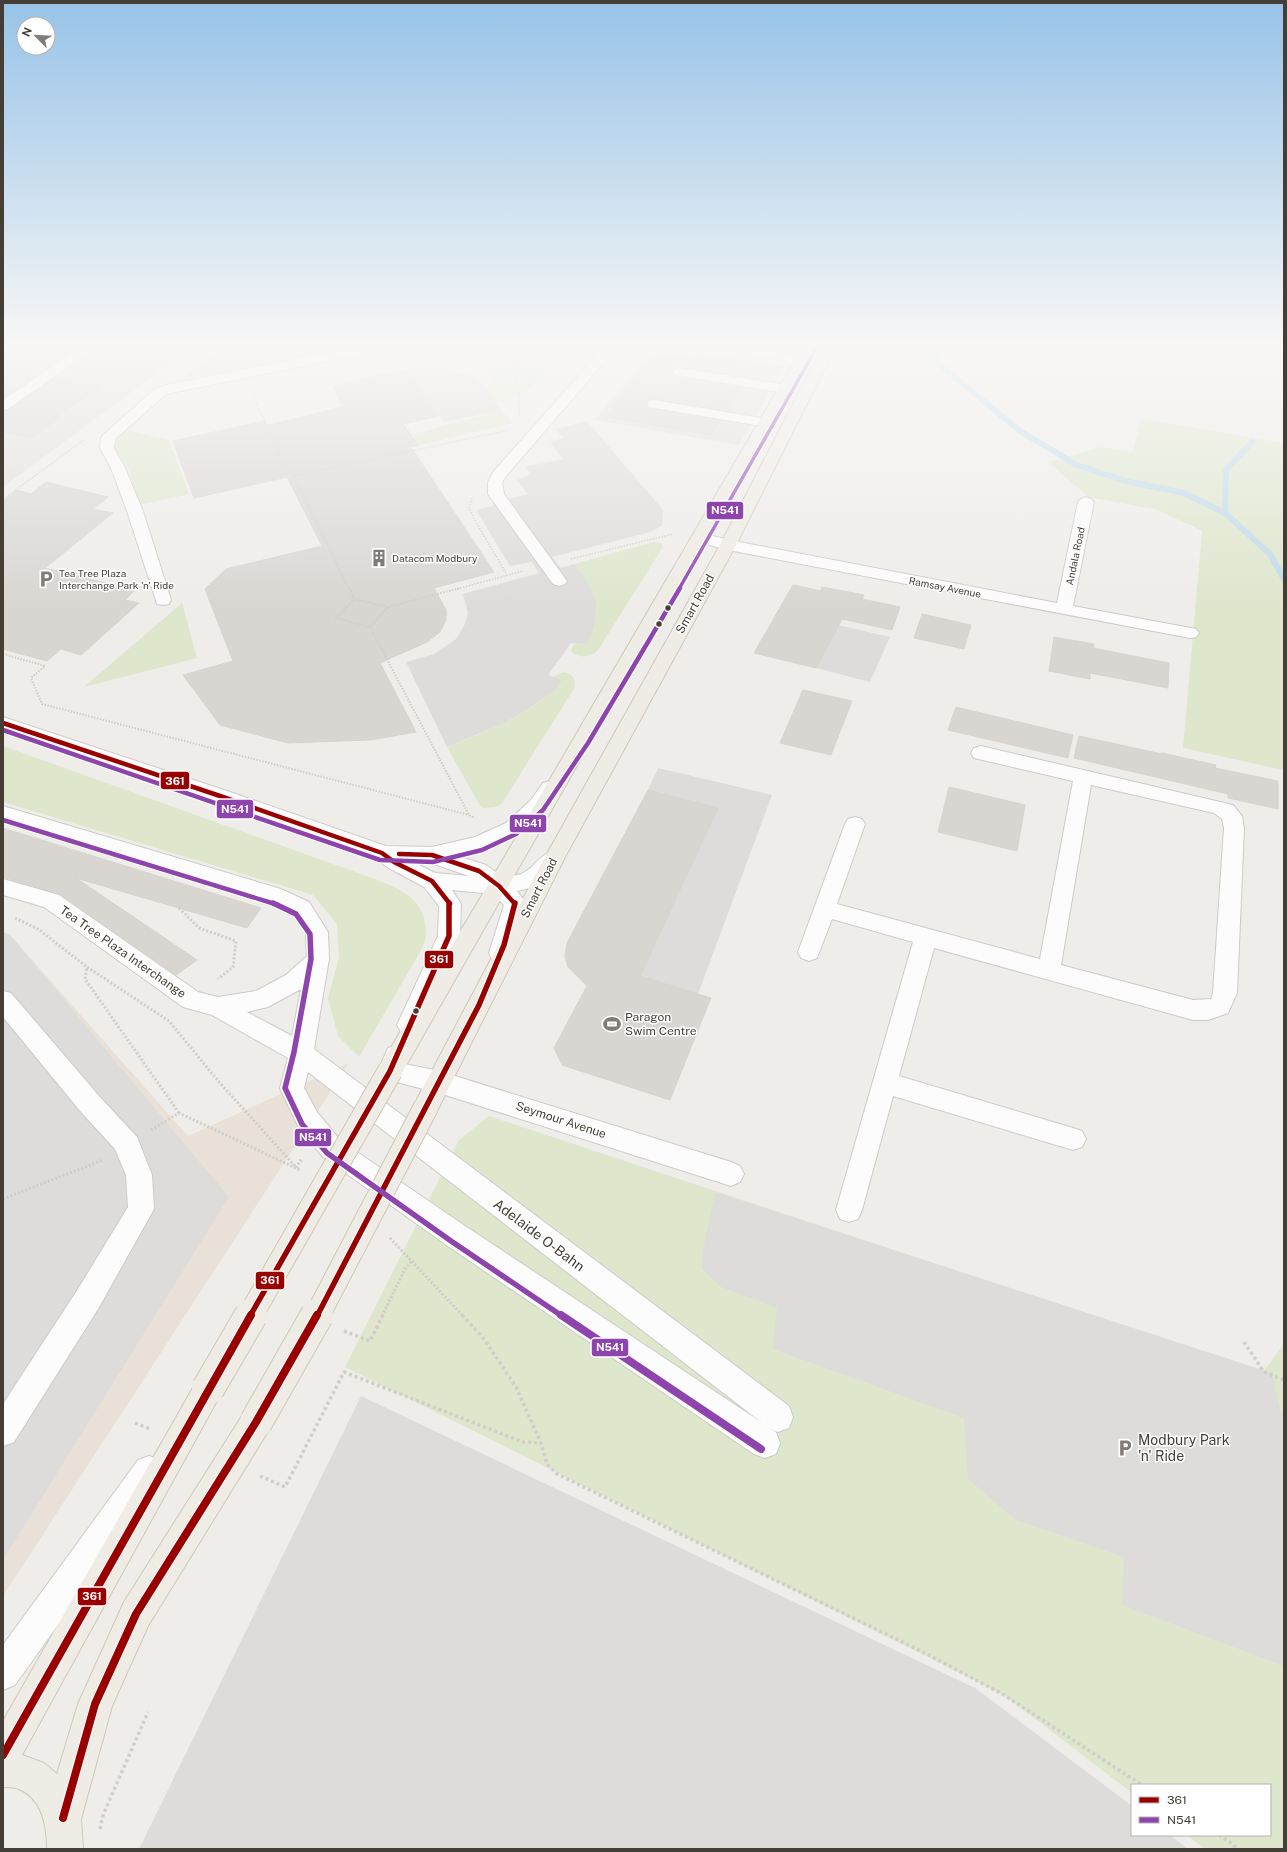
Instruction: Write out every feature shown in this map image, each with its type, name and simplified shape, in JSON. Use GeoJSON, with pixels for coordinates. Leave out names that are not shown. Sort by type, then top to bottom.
{"type":"FeatureCollection","features":[{"type":"Feature","properties":{"kind":"main road"},"geometry":{"type":"LineString","coordinates":[[3,1755],[208,1389],[390,1071],[762,432]]}},
{"type":"Feature","properties":{"kind":"main road","name":"Smart Road"},"geometry":{"type":"LineString","coordinates":[[64,1833],[94,1704],[136,1614],[256,1422],[315,1319],[554,859],[728,545],[786,432]]}},
{"type":"Feature","properties":{"kind":"main road"},"geometry":{"type":"LineString","coordinates":[[3,1769],[12,1769],[36,1777],[56,1799],[64,1833]]}},
{"type":"Feature","properties":{"kind":"street"},"geometry":{"type":"LineString","coordinates":[[113,432],[108,438],[107,448],[118,468],[135,511],[163,600]]}},
{"type":"Feature","properties":{"kind":"street"},"geometry":{"type":"LineString","coordinates":[[536,432],[499,474],[495,482],[496,494],[559,581]]}},
{"type":"Feature","properties":{"kind":"street","name":"Andala Road"},"geometry":{"type":"LineString","coordinates":[[1064,610],[1086,502]]}},
{"type":"Feature","properties":{"kind":"street","name":"Ramsay Avenue"},"geometry":{"type":"LineString","coordinates":[[701,538],[728,545],[1190,633]]}},
{"type":"Feature","properties":{"kind":"street"},"geometry":{"type":"LineString","coordinates":[[3,724],[223,797],[382,854],[394,862],[432,881],[499,886],[528,881],[554,859]]}},
{"type":"Feature","properties":{"kind":"street"},"geometry":{"type":"LineString","coordinates":[[382,854],[432,855],[480,844],[513,828],[538,805],[582,739]]}},
{"type":"Feature","properties":{"kind":"street"},"geometry":{"type":"LineString","coordinates":[[825,909],[925,938],[1049,970],[1193,1010],[1208,1010],[1220,1006],[1225,993],[1234,828],[1232,816],[1226,810],[1217,807],[981,753]]}},
{"type":"Feature","properties":{"kind":"street"},"geometry":{"type":"LineString","coordinates":[[1049,970],[1083,777]]}},
{"type":"Feature","properties":{"kind":"street"},"geometry":{"type":"LineString","coordinates":[[3,813],[273,895],[301,908],[317,932],[318,959],[301,1053],[292,1088],[308,1120],[332,1149],[455,1235],[765,1443]]}},
{"type":"Feature","properties":{"kind":"street"},"geometry":{"type":"LineString","coordinates":[[809,952],[854,824]]}},
{"type":"Feature","properties":{"kind":"street"},"geometry":{"type":"LineString","coordinates":[[432,855],[479,872],[499,886],[515,903],[504,945],[478,1005]]}},
{"type":"Feature","properties":{"kind":"street"},"geometry":{"type":"LineString","coordinates":[[390,1071],[449,936],[450,904],[432,881]]}},
{"type":"Feature","properties":{"kind":"street","name":"Tea Tree Plaza Interchange"},"geometry":{"type":"LineString","coordinates":[[3,887],[51,901],[191,1000],[218,1007],[260,1000],[294,982],[318,959]]}},
{"type":"Feature","properties":{"kind":"street"},"geometry":{"type":"LineString","coordinates":[[849,1210],[925,938]]}},
{"type":"Feature","properties":{"kind":"street"},"geometry":{"type":"LineString","coordinates":[[3,1000],[90,1104],[128,1144],[128,1150],[139,1175],[142,1209],[88,1298],[3,1431]]}},
{"type":"Feature","properties":{"kind":"street","name":"Adelaide O-Bahn"},"geometry":{"type":"LineString","coordinates":[[218,1007],[301,1053],[778,1417]]}},
{"type":"Feature","properties":{"kind":"street","name":"Seymour Avenue"},"geometry":{"type":"LineString","coordinates":[[390,1071],[439,1082],[731,1174]]}},
{"type":"Feature","properties":{"kind":"street"},"geometry":{"type":"LineString","coordinates":[[885,1083],[1073,1139]]}},
{"type":"Feature","properties":{"kind":"street"},"geometry":{"type":"LineString","coordinates":[[3,1673],[208,1389]]}},
{"type":"Feature","properties":{"kind":"path"},"geometry":{"type":"LineString","coordinates":[[3,499],[90,436],[107,432]]}},
{"type":"Feature","properties":{"kind":"path"},"geometry":{"type":"LineString","coordinates":[[270,432],[279,454],[294,476],[354,599]]}},
{"type":"Feature","properties":{"kind":"path"},"geometry":{"type":"LineString","coordinates":[[294,476],[494,432]]}},
{"type":"Feature","properties":{"kind":"path"},"geometry":{"type":"LineString","coordinates":[[354,599],[388,607],[370,627]]}},
{"type":"Feature","properties":{"kind":"path"},"geometry":{"type":"LineString","coordinates":[[354,599],[336,618],[370,627],[469,815]]}},
{"type":"Feature","properties":{"kind":"path"},"geometry":{"type":"LineString","coordinates":[[3,654],[45,666],[31,678],[42,704],[469,815],[481,822]]}},
{"type":"Feature","properties":{"kind":"path"},"geometry":{"type":"LineString","coordinates":[[179,908],[199,928],[236,941],[233,967],[216,981]]}},
{"type":"Feature","properties":{"kind":"path"},"geometry":{"type":"LineString","coordinates":[[14,917],[38,929],[87,967],[169,1021],[219,1082],[296,1168]]}},
{"type":"Feature","properties":{"kind":"path"},"geometry":{"type":"LineString","coordinates":[[87,967],[85,980],[179,1113],[303,1172]]}},
{"type":"Feature","properties":{"kind":"path"},"geometry":{"type":"LineString","coordinates":[[3,1199],[99,1163],[179,1113]]}},
{"type":"Feature","properties":{"kind":"path"},"geometry":{"type":"LineString","coordinates":[[386,1233],[413,1260],[484,1339],[516,1387],[541,1443],[547,1464],[557,1474],[934,1658],[1004,1695],[1140,1784]]}},
{"type":"Feature","properties":{"kind":"path"},"geometry":{"type":"LineString","coordinates":[[343,1331],[370,1341],[405,1269],[413,1260]]}},
{"type":"Feature","properties":{"kind":"path"},"geometry":{"type":"LineString","coordinates":[[1244,1342],[1264,1372],[1284,1380]]}},
{"type":"Feature","properties":{"kind":"path"},"geometry":{"type":"LineString","coordinates":[[267,1479],[285,1488],[344,1372],[523,1442],[541,1443]]}},
{"type":"Feature","properties":{"kind":"path"},"geometry":{"type":"LineString","coordinates":[[98,1835],[102,1815],[148,1712]]}},
{"type":"Feature","properties":{"kind":"path"},"geometry":{"type":"LineString","coordinates":[[1220,1836],[1234,1845],[1236,1849]]}},
{"type":"Feature","properties":{"kind":"shaded area"},"geometry":{"type":"Polygon","coordinates":[[[3,432],[77,432],[3,487],[3,432]]]}},
{"type":"Feature","properties":{"kind":"shaded area"},"geometry":{"type":"Polygon","coordinates":[[[559,432],[597,432],[663,510],[662,526],[650,532],[552,557],[561,568],[574,564],[591,588],[596,603],[595,619],[587,644],[571,643],[548,675],[562,680],[555,690],[527,710],[502,724],[447,747],[406,662],[434,654],[456,639],[464,626],[468,613],[463,594],[539,573],[532,562],[510,566],[476,510],[493,506],[492,503],[528,494],[517,480],[531,474],[525,467],[563,459],[550,442],[563,438],[559,432]]]}},
{"type":"Feature","properties":{"kind":"shaded area"},"geometry":{"type":"Polygon","coordinates":[[[667,432],[746,432],[739,445],[667,432]]]}},
{"type":"Feature","properties":{"kind":"shaded area"},"geometry":{"type":"Polygon","coordinates":[[[838,625],[890,637],[870,682],[816,668],[838,625]]]}},
{"type":"Feature","properties":{"kind":"shaded area"},"geometry":{"type":"Polygon","coordinates":[[[658,768],[772,795],[698,994],[640,976],[718,808],[648,790],[658,768]]]}},
{"type":"Feature","properties":{"kind":"shaded area"},"geometry":{"type":"Polygon","coordinates":[[[3,932],[10,935],[188,1136],[349,1063],[3,1596],[3,932]]]}},
{"type":"Feature","properties":{"kind":"shaded area"},"geometry":{"type":"Polygon","coordinates":[[[3,932],[10,935],[229,1197],[3,1560],[3,932]]]}},
{"type":"Feature","properties":{"kind":"shaded area","name":"Modbury Park 'n' Ride"},"geometry":{"type":"Polygon","coordinates":[[[715,1192],[1272,1373],[1280,1411],[1284,1413],[1284,1666],[1122,1605],[1124,1557],[1016,1520],[968,1479],[964,1418],[773,1349],[777,1308],[721,1287],[702,1269],[703,1250],[715,1192]]]}},
{"type":"Feature","properties":{"kind":"shaded area"},"geometry":{"type":"Polygon","coordinates":[[[361,1396],[975,1688],[1131,1805],[1131,1836],[1171,1836],[1188,1849],[139,1849],[361,1396]]]}},
{"type":"Feature","properties":{"kind":"green space"},"geometry":{"type":"Polygon","coordinates":[[[119,432],[136,432],[169,440],[189,494],[140,505],[129,470],[115,448],[114,442],[119,432]]]}},
{"type":"Feature","properties":{"kind":"green space"},"geometry":{"type":"Polygon","coordinates":[[[419,432],[473,432],[420,445],[413,434],[419,432]]]}},
{"type":"Feature","properties":{"kind":"green space"},"geometry":{"type":"Polygon","coordinates":[[[1138,432],[1224,432],[1284,443],[1284,770],[1183,748],[1202,531],[1158,510],[1089,497],[1048,462],[1102,447],[1133,452],[1138,432]]]}},
{"type":"Feature","properties":{"kind":"green space"},"geometry":{"type":"Polygon","coordinates":[[[654,542],[661,543],[663,547],[598,650],[589,656],[579,656],[572,653],[571,650],[575,643],[587,644],[583,575],[574,564],[654,542]]]}},
{"type":"Feature","properties":{"kind":"green space"},"geometry":{"type":"Polygon","coordinates":[[[182,603],[197,658],[84,687],[182,603]]]}},
{"type":"Feature","properties":{"kind":"green space"},"geometry":{"type":"Polygon","coordinates":[[[563,672],[574,678],[575,687],[502,803],[497,807],[483,808],[479,804],[447,747],[510,720],[540,702],[561,680],[553,677],[563,672]]]}},
{"type":"Feature","properties":{"kind":"green space"},"geometry":{"type":"Polygon","coordinates":[[[3,746],[361,874],[391,886],[410,897],[422,912],[426,928],[425,941],[359,1057],[338,1036],[328,998],[339,957],[337,924],[313,895],[3,802],[3,746]]]}},
{"type":"Feature","properties":{"kind":"green space"},"geometry":{"type":"Polygon","coordinates":[[[489,1116],[1263,1372],[1284,1344],[1284,1849],[1205,1849],[1188,1836],[1271,1836],[1271,1784],[1131,1784],[1131,1792],[1004,1695],[345,1367],[459,1140],[489,1116]]]}},
{"type":"Feature","properties":{"kind":"building"},"geometry":{"type":"Polygon","coordinates":[[[5,432],[40,432],[32,438],[5,432]]]}},
{"type":"Feature","properties":{"kind":"building","name":"Datacom Modbury"},"geometry":{"type":"Polygon","coordinates":[[[212,432],[409,432],[419,445],[411,447],[494,572],[434,588],[446,610],[446,620],[440,632],[427,642],[380,663],[416,732],[370,740],[288,743],[220,725],[183,675],[233,661],[205,589],[226,569],[322,546],[287,477],[194,498],[173,441],[212,432]]]}},
{"type":"Feature","properties":{"kind":"building"},"geometry":{"type":"Polygon","coordinates":[[[696,432],[713,432],[711,435],[696,432]]]}},
{"type":"Feature","properties":{"kind":"building","name":"Tea Tree Plaza Interchange Park 'n' Ride"},"geometry":{"type":"Polygon","coordinates":[[[46,482],[108,497],[93,509],[113,513],[45,568],[135,590],[125,600],[139,603],[81,655],[61,649],[47,661],[3,649],[3,501],[17,490],[31,494],[46,482]]]}},
{"type":"Feature","properties":{"kind":"building"},"geometry":{"type":"Polygon","coordinates":[[[793,585],[821,591],[822,587],[864,595],[862,599],[900,607],[892,630],[842,619],[816,668],[754,653],[793,585]]]}},
{"type":"Feature","properties":{"kind":"building"},"geometry":{"type":"Polygon","coordinates":[[[922,614],[971,625],[964,649],[914,638],[922,614]]]}},
{"type":"Feature","properties":{"kind":"building"},"geometry":{"type":"Polygon","coordinates":[[[1054,637],[1094,644],[1093,648],[1169,663],[1168,688],[1090,673],[1090,679],[1049,671],[1054,637]]]}},
{"type":"Feature","properties":{"kind":"building"},"geometry":{"type":"Polygon","coordinates":[[[803,690],[852,701],[831,755],[780,743],[803,690]]]}},
{"type":"Feature","properties":{"kind":"building"},"geometry":{"type":"Polygon","coordinates":[[[956,707],[1073,735],[1068,758],[948,730],[956,707]]]}},
{"type":"Feature","properties":{"kind":"building"},"geometry":{"type":"Polygon","coordinates":[[[1079,736],[1216,765],[1215,768],[1278,781],[1278,809],[1228,798],[1228,794],[1074,758],[1079,736]]]}},
{"type":"Feature","properties":{"kind":"building"},"geometry":{"type":"Polygon","coordinates":[[[949,787],[1025,805],[1017,851],[938,832],[949,787]]]}},
{"type":"Feature","properties":{"kind":"building"},"geometry":{"type":"Polygon","coordinates":[[[648,790],[718,808],[640,976],[711,998],[670,1100],[562,1065],[554,1048],[587,986],[568,967],[565,956],[567,943],[648,790]]]}},
{"type":"Feature","properties":{"kind":"building"},"geometry":{"type":"Polygon","coordinates":[[[3,828],[261,908],[247,928],[76,878],[197,960],[176,975],[60,894],[3,877],[3,828]]]}},
{"type":"Feature","properties":{"kind":"waterway"},"geometry":{"type":"LineString","coordinates":[[1022,432],[1077,465],[1122,480],[1184,493],[1225,513]]}},
{"type":"Feature","properties":{"kind":"waterway"},"geometry":{"type":"LineString","coordinates":[[1225,513],[1226,470],[1252,442]]}},
{"type":"Feature","properties":{"kind":"waterway"},"geometry":{"type":"LineString","coordinates":[[1225,513],[1270,554],[1284,579]]}},
{"type":"Feature","properties":{"kind":"transit line","name":"N541"},"geometry":{"type":"LineString","coordinates":[[3,730],[380,860],[433,862],[482,850],[516,834],[543,810],[588,743],[707,542],[769,432]]}},
{"type":"Feature","properties":{"kind":"transit line","name":"361"},"geometry":{"type":"LineString","coordinates":[[3,723],[223,797],[382,853],[394,862],[432,881],[450,904],[449,936],[390,1071],[208,1389],[3,1755]]}},
{"type":"Feature","properties":{"kind":"transit line","name":"N541"},"geometry":{"type":"LineString","coordinates":[[3,820],[270,902],[296,914],[310,934],[311,959],[294,1052],[285,1088],[302,1124],[327,1153],[451,1241],[761,1449]]}},
{"type":"Feature","properties":{"kind":"transit line","name":"361"},"geometry":{"type":"LineString","coordinates":[[63,1818],[95,1704],[136,1614],[256,1422],[315,1319],[479,1005],[504,945],[515,903],[499,886],[479,871],[432,855],[399,854]]}},
{"type":"Feature","properties":{"kind":"place","name":"Datacom Modbury"},"geometry":{"type":"Point","coordinates":[379,558]}},
{"type":"Feature","properties":{"kind":"place","name":"Tea Tree Plaza Interchange Park 'n' Ride"},"geometry":{"type":"Point","coordinates":[46,579]}},
{"type":"Feature","properties":{"kind":"place","name":"Paragon Swim Centre"},"geometry":{"type":"Point","coordinates":[612,1024]}},
{"type":"Feature","properties":{"kind":"place","name":"Modbury Park 'n' Ride"},"geometry":{"type":"Point","coordinates":[1125,1448]}}]}
